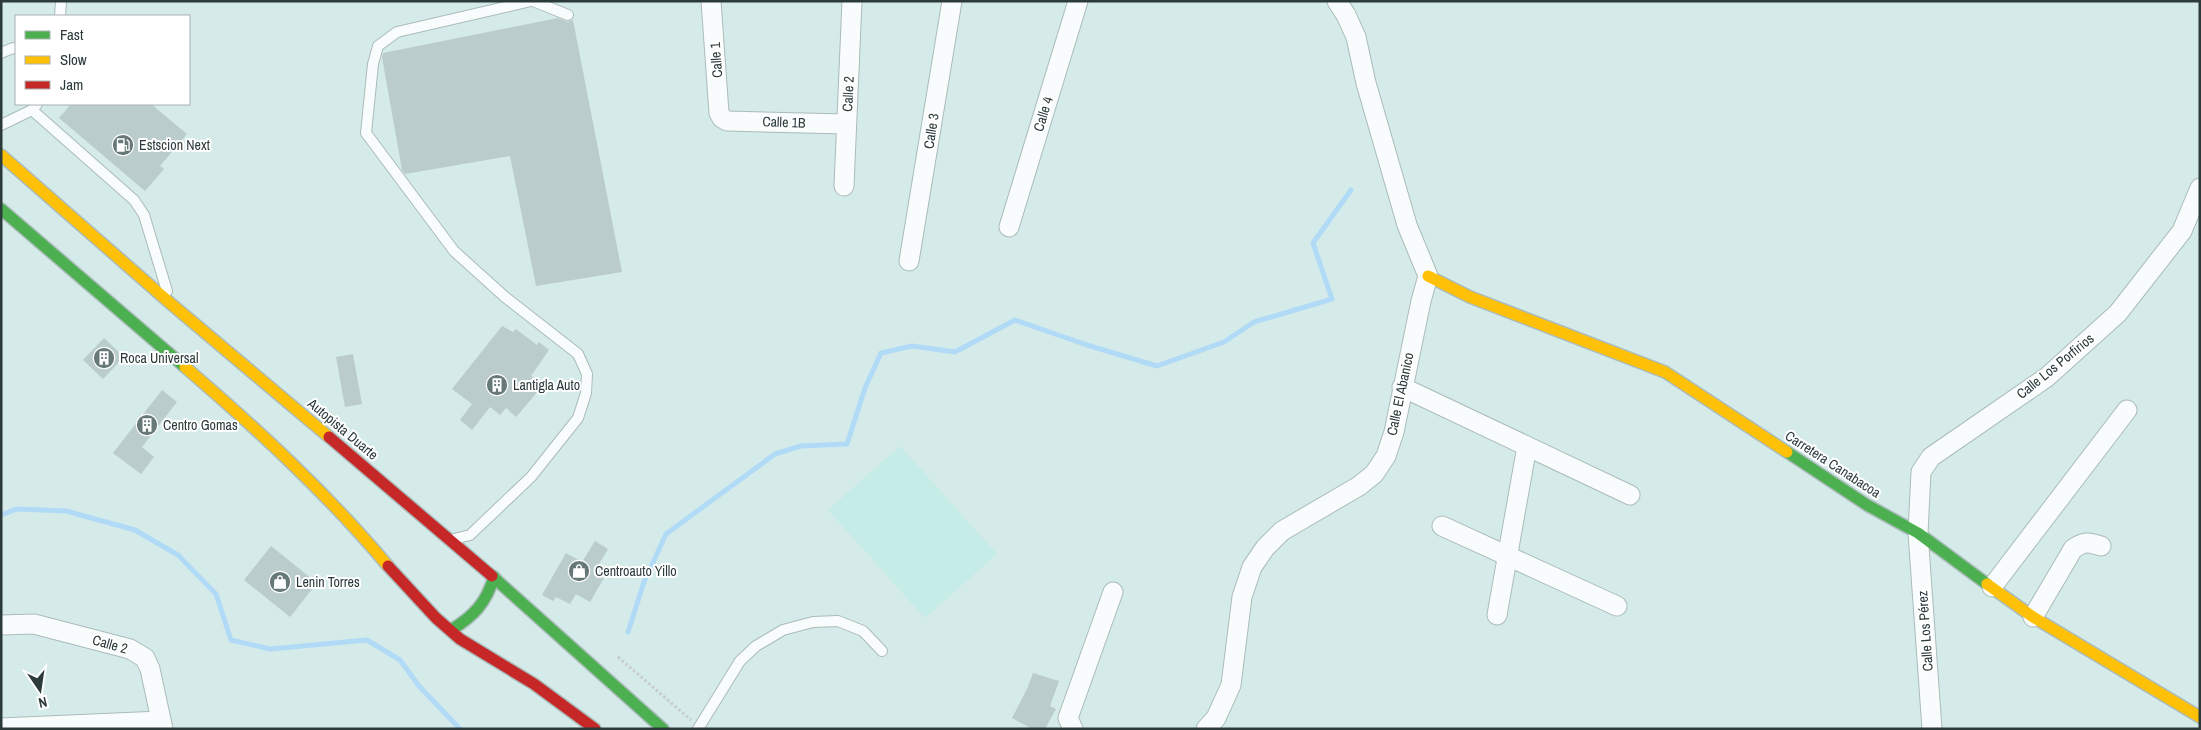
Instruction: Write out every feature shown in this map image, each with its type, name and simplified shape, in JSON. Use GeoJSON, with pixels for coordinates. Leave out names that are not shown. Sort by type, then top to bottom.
{"type":"FeatureCollection","features":[{"type":"Feature","properties":{"kind":"main road","name":"Autopista Duarte"},"geometry":{"type":"LineString","coordinates":[[1,155],[170,303],[516,596],[663,729]]}},
{"type":"Feature","properties":{"kind":"main road"},"geometry":{"type":"LineString","coordinates":[[1,209],[231,407],[350,520],[402,582],[436,618],[451,630],[472,641],[534,684],[595,729]]}},
{"type":"Feature","properties":{"kind":"main road","name":"Carretera Canabacoa"},"geometry":{"type":"LineString","coordinates":[[1428,276],[1470,297],[1665,372],[1867,505],[1918,534],[2033,617],[2200,717]]}},
{"type":"Feature","properties":{"kind":"main road"},"geometry":{"type":"LineString","coordinates":[[451,630],[480,611],[490,593],[494,577]]}},
{"type":"Feature","properties":{"kind":"main road"},"geometry":{"type":"LineString","coordinates":[[504,602],[516,596]]}},
{"type":"Feature","properties":{"kind":"street","name":"Calle 1"},"geometry":{"type":"LineString","coordinates":[[712,1],[719,113],[722,118]]}},
{"type":"Feature","properties":{"kind":"street","name":"Calle 2"},"geometry":{"type":"LineString","coordinates":[[844,186],[852,1]]}},
{"type":"Feature","properties":{"kind":"street","name":"Calle 3"},"geometry":{"type":"LineString","coordinates":[[909,261],[952,1]]}},
{"type":"Feature","properties":{"kind":"street","name":"Calle 4"},"geometry":{"type":"LineString","coordinates":[[1009,227],[1078,1]]}},
{"type":"Feature","properties":{"kind":"street"},"geometry":{"type":"LineString","coordinates":[[1337,1],[1356,37],[1366,83],[1407,225],[1428,276]]}},
{"type":"Feature","properties":{"kind":"street","name":"Calle 1B"},"geometry":{"type":"LineString","coordinates":[[722,118],[727,121],[846,124]]}},
{"type":"Feature","properties":{"kind":"street","name":"Calle Los Porfirios"},"geometry":{"type":"LineString","coordinates":[[1918,534],[1921,472],[1926,462],[2047,377],[2118,313],[2182,232],[2200,188]]}},
{"type":"Feature","properties":{"kind":"street","name":"Calle El Abanico"},"geometry":{"type":"LineString","coordinates":[[1206,729],[1216,718],[1231,685],[1242,596],[1252,567],[1264,548],[1282,531],[1359,486],[1374,474],[1386,456],[1394,432],[1402,386],[1428,276]]}},
{"type":"Feature","properties":{"kind":"street"},"geometry":{"type":"LineString","coordinates":[[1402,386],[1630,494]]}},
{"type":"Feature","properties":{"kind":"street"},"geometry":{"type":"LineString","coordinates":[[1992,587],[2127,410]]}},
{"type":"Feature","properties":{"kind":"street"},"geometry":{"type":"LineString","coordinates":[[1497,615],[1527,446]]}},
{"type":"Feature","properties":{"kind":"street"},"geometry":{"type":"LineString","coordinates":[[1442,526],[1617,606]]}},
{"type":"Feature","properties":{"kind":"street","name":"Calle Los Pérez"},"geometry":{"type":"LineString","coordinates":[[1918,534],[1932,729]]}},
{"type":"Feature","properties":{"kind":"street"},"geometry":{"type":"LineString","coordinates":[[2033,617],[2073,548],[2081,542],[2101,546]]}},
{"type":"Feature","properties":{"kind":"street"},"geometry":{"type":"LineString","coordinates":[[1072,729],[1068,718],[1113,592]]}},
{"type":"Feature","properties":{"kind":"street","name":"Calle 2"},"geometry":{"type":"LineString","coordinates":[[1,625],[34,624],[130,649],[145,658],[150,669],[162,725]]}},
{"type":"Feature","properties":{"kind":"street"},"geometry":{"type":"LineString","coordinates":[[1,728],[162,725]]}},
{"type":"Feature","properties":{"kind":"lane"},"geometry":{"type":"LineString","coordinates":[[60,15],[62,1]]}},
{"type":"Feature","properties":{"kind":"lane"},"geometry":{"type":"LineString","coordinates":[[451,540],[470,535],[531,477],[578,418],[586,393],[586,374],[578,354],[505,297],[454,251],[366,133],[373,64],[378,46],[397,32],[532,1],[568,14]]}},
{"type":"Feature","properties":{"kind":"lane"},"geometry":{"type":"LineString","coordinates":[[1,52],[15,49]]}},
{"type":"Feature","properties":{"kind":"lane"},"geometry":{"type":"LineString","coordinates":[[1,125],[34,107],[134,200],[144,215],[170,303]]}},
{"type":"Feature","properties":{"kind":"lane"},"geometry":{"type":"LineString","coordinates":[[698,729],[740,661],[756,646],[782,630],[813,622],[838,621],[863,631],[882,651]]}},
{"type":"Feature","properties":{"kind":"shaded area"},"geometry":{"type":"Polygon","coordinates":[[[900,446],[997,554],[925,618],[828,510],[900,446]]]}},
{"type":"Feature","properties":{"kind":"building"},"geometry":{"type":"Polygon","coordinates":[[[558,18],[568,22],[573,20],[622,272],[536,286],[510,156],[405,174],[402,170],[382,57],[383,53],[558,18]]]}},
{"type":"Feature","properties":{"kind":"building","name":"Estscion Next"},"geometry":{"type":"Polygon","coordinates":[[[70,105],[152,105],[187,134],[160,166],[164,169],[145,191],[59,118],[70,105]]]}},
{"type":"Feature","properties":{"kind":"building","name":"Lantigla Auto"},"geometry":{"type":"Polygon","coordinates":[[[502,326],[513,332],[516,329],[537,345],[539,342],[549,350],[531,376],[538,381],[539,390],[516,417],[506,408],[500,415],[490,407],[472,430],[460,420],[472,404],[452,389],[502,326]]]}},
{"type":"Feature","properties":{"kind":"building","name":"Roca Universal"},"geometry":{"type":"Polygon","coordinates":[[[104,338],[124,357],[103,379],[83,360],[104,338]]]}},
{"type":"Feature","properties":{"kind":"building"},"geometry":{"type":"Polygon","coordinates":[[[353,354],[362,404],[345,407],[336,357],[353,354]]]}},
{"type":"Feature","properties":{"kind":"building","name":"Centro Gomas"},"geometry":{"type":"Polygon","coordinates":[[[162,390],[177,402],[142,447],[154,457],[141,474],[113,453],[162,390]]]}},
{"type":"Feature","properties":{"kind":"building","name":"Centroauto Yillo"},"geometry":{"type":"Polygon","coordinates":[[[595,541],[608,549],[599,564],[605,567],[600,575],[604,578],[590,602],[576,594],[570,604],[556,597],[553,601],[542,595],[566,553],[582,562],[595,541]]]}},
{"type":"Feature","properties":{"kind":"building","name":"Lenin Torres"},"geometry":{"type":"Polygon","coordinates":[[[271,546],[317,583],[290,617],[244,580],[271,546]]]}},
{"type":"Feature","properties":{"kind":"building"},"geometry":{"type":"Polygon","coordinates":[[[1033,673],[1059,681],[1050,706],[1056,709],[1045,729],[1032,729],[1012,718],[1033,673]]]}},
{"type":"Feature","properties":{"kind":"waterway"},"geometry":{"type":"LineString","coordinates":[[628,632],[644,582],[666,534],[775,454],[801,446],[847,444],[865,388],[881,353],[912,346],[955,352],[1015,320],[1087,345],[1157,366],[1224,342],[1254,322],[1332,299],[1313,243],[1351,190]]}},
{"type":"Feature","properties":{"kind":"waterway"},"geometry":{"type":"LineString","coordinates":[[1,515],[17,509],[66,511],[135,530],[178,555],[216,594],[231,640],[270,649],[367,640],[400,660],[419,686],[460,729]]}},
{"type":"Feature","properties":{"kind":"traffic: fast"},"geometry":{"type":"LineString","coordinates":[[1,209],[185,367]]}},
{"type":"Feature","properties":{"kind":"traffic: fast"},"geometry":{"type":"LineString","coordinates":[[1787,452],[1867,505],[1918,533],[1987,584]]}},
{"type":"Feature","properties":{"kind":"traffic: fast"},"geometry":{"type":"LineString","coordinates":[[492,576],[663,729]]}},
{"type":"Feature","properties":{"kind":"traffic: fast"},"geometry":{"type":"LineString","coordinates":[[451,630],[473,614],[483,602],[494,577]]}},
{"type":"Feature","properties":{"kind":"traffic: slow"},"geometry":{"type":"LineString","coordinates":[[1,155],[170,303],[329,437]]}},
{"type":"Feature","properties":{"kind":"traffic: slow"},"geometry":{"type":"LineString","coordinates":[[1428,276],[1470,297],[1665,372],[1787,452]]}},
{"type":"Feature","properties":{"kind":"traffic: slow"},"geometry":{"type":"LineString","coordinates":[[185,367],[291,462],[341,513],[388,566]]}},
{"type":"Feature","properties":{"kind":"traffic: slow"},"geometry":{"type":"LineString","coordinates":[[1987,584],[2033,617],[2200,717]]}},
{"type":"Feature","properties":{"kind":"traffic: jam"},"geometry":{"type":"LineString","coordinates":[[329,437],[492,576]]}},
{"type":"Feature","properties":{"kind":"traffic: jam"},"geometry":{"type":"LineString","coordinates":[[388,566],[436,618],[460,639],[534,684],[595,729]]}},
{"type":"Feature","properties":{"kind":"place","name":"Estscion Next"},"geometry":{"type":"Point","coordinates":[123,145]}},
{"type":"Feature","properties":{"kind":"place","name":"Roca Universal"},"geometry":{"type":"Point","coordinates":[104,358]}},
{"type":"Feature","properties":{"kind":"place","name":"Lantigla Auto"},"geometry":{"type":"Point","coordinates":[497,385]}},
{"type":"Feature","properties":{"kind":"place","name":"Centro Gomas"},"geometry":{"type":"Point","coordinates":[147,425]}},
{"type":"Feature","properties":{"kind":"place","name":"Centroauto Yillo"},"geometry":{"type":"Point","coordinates":[579,571]}},
{"type":"Feature","properties":{"kind":"place","name":"Lenin Torres"},"geometry":{"type":"Point","coordinates":[280,582]}}]}
